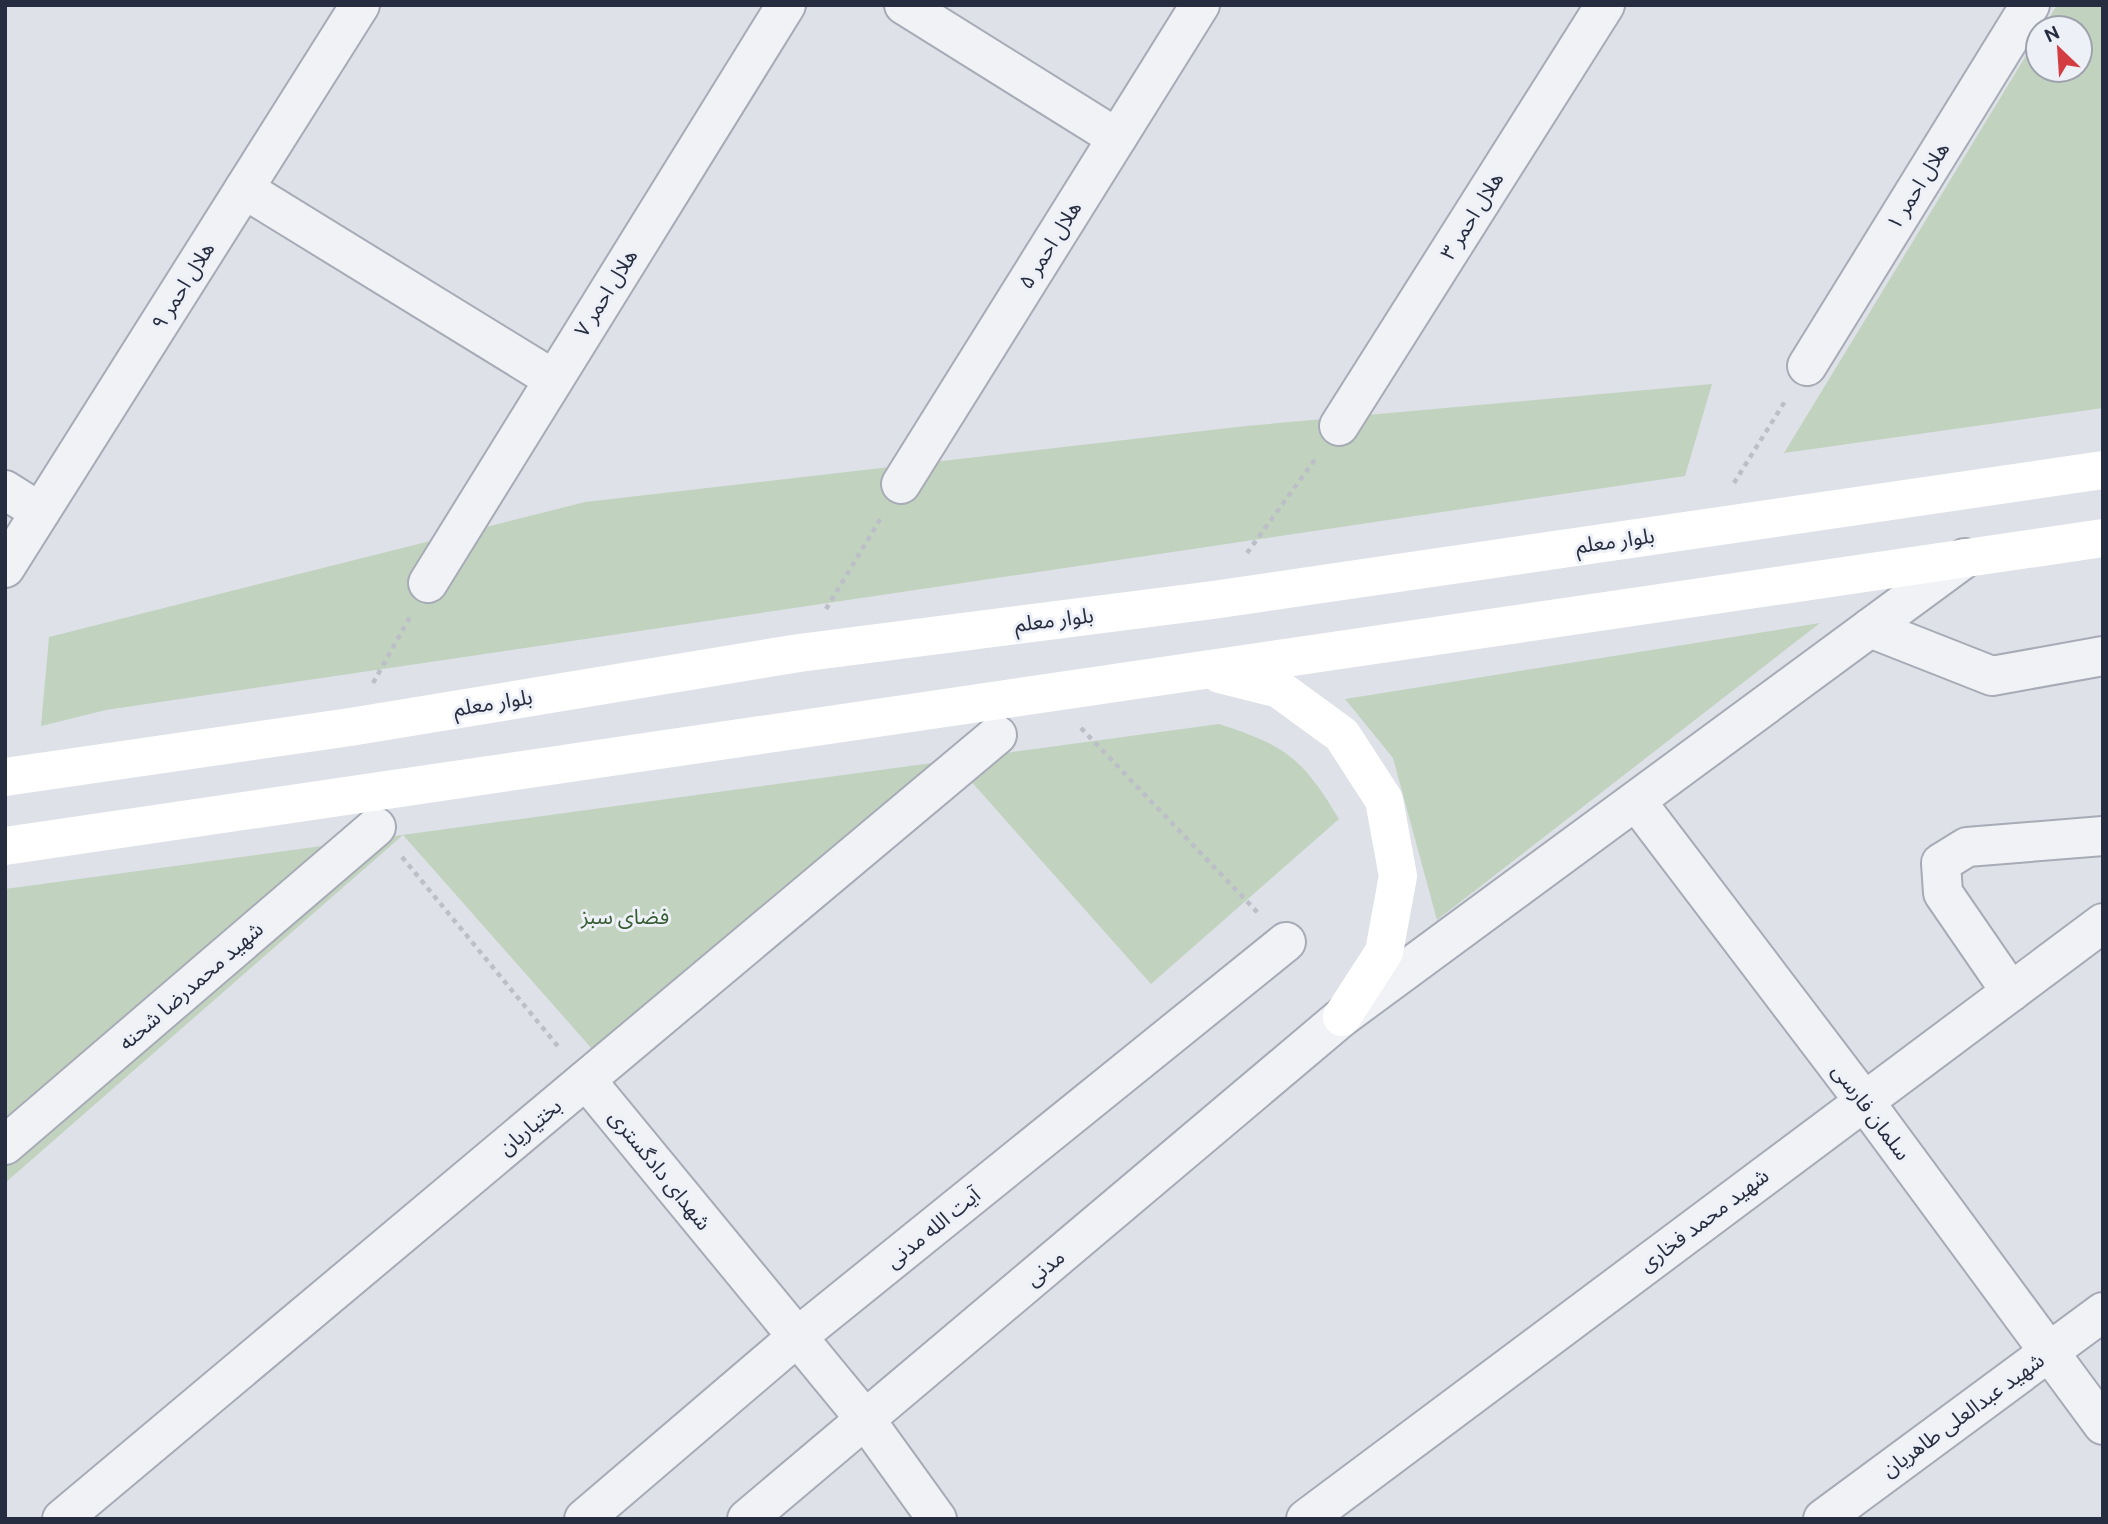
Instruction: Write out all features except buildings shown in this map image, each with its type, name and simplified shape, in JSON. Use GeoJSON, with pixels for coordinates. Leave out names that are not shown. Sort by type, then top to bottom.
{"type":"FeatureCollection","features":[{"type":"Feature","properties":{"kind":"main road","name":"بلوار معلم"},"geometry":{"type":"LineString","coordinates":[[5,777],[349,727],[799,653],[1213,600],[2103,470]]}},
{"type":"Feature","properties":{"kind":"main road"},"geometry":{"type":"LineString","coordinates":[[5,846],[2103,538]]}},
{"type":"Feature","properties":{"kind":"main road"},"geometry":{"type":"LineString","coordinates":[[1204,670],[1279,689],[1342,734],[1384,800],[1398,876],[1384,952],[1342,1017]]}},
{"type":"Feature","properties":{"kind":"street","name":"هلال احمر ۹"},"geometry":{"type":"LineString","coordinates":[[5,568],[360,5]]}},
{"type":"Feature","properties":{"kind":"street","name":"هلال احمر ۷"},"geometry":{"type":"LineString","coordinates":[[428,583],[786,5]]}},
{"type":"Feature","properties":{"kind":"street"},"geometry":{"type":"LineString","coordinates":[[904,5],[1117,138]]}},
{"type":"Feature","properties":{"kind":"street","name":"هلال احمر ۵"},"geometry":{"type":"LineString","coordinates":[[901,484],[1200,5]]}},
{"type":"Feature","properties":{"kind":"street","name":"هلال احمر ۳"},"geometry":{"type":"LineString","coordinates":[[1339,426],[1605,5]]}},
{"type":"Feature","properties":{"kind":"street","name":"هلال احمر ۱"},"geometry":{"type":"LineString","coordinates":[[1807,366],[2030,5]]}},
{"type":"Feature","properties":{"kind":"street"},"geometry":{"type":"LineString","coordinates":[[244,189],[553,379]]}},
{"type":"Feature","properties":{"kind":"street"},"geometry":{"type":"LineString","coordinates":[[5,490],[40,512]]}},
{"type":"Feature","properties":{"kind":"street","name":"مدنی"},"geometry":{"type":"LineString","coordinates":[[747,1519],[1342,1017],[1965,558]]}},
{"type":"Feature","properties":{"kind":"street"},"geometry":{"type":"LineString","coordinates":[[1870,628],[1992,676],[2103,656]]}},
{"type":"Feature","properties":{"kind":"street","name":"بختیاریان"},"geometry":{"type":"LineString","coordinates":[[62,1519],[997,735]]}},
{"type":"Feature","properties":{"kind":"street","name":"سلمان فارسی"},"geometry":{"type":"LineString","coordinates":[[1636,801],[1864,1101],[2103,1425]]}},
{"type":"Feature","properties":{"kind":"street","name":"شهید محمدرضا شحنه"},"geometry":{"type":"LineString","coordinates":[[5,1145],[376,827]]}},
{"type":"Feature","properties":{"kind":"street"},"geometry":{"type":"LineString","coordinates":[[2011,992],[1943,893],[1941,863],[1967,847],[2103,836]]}},
{"type":"Feature","properties":{"kind":"street","name":"شهید محمد فخاری"},"geometry":{"type":"LineString","coordinates":[[1306,1519],[2103,923]]}},
{"type":"Feature","properties":{"kind":"street","name":"آیت الله مدنی"},"geometry":{"type":"LineString","coordinates":[[584,1519],[797,1337],[1286,942]]}},
{"type":"Feature","properties":{"kind":"street","name":"شهدای دادگستری"},"geometry":{"type":"LineString","coordinates":[[586,1080],[865,1419],[937,1519]]}},
{"type":"Feature","properties":{"kind":"street","name":"شهید عبدالعلی طاهریان"},"geometry":{"type":"LineString","coordinates":[[1823,1519],[2103,1312]]}},
{"type":"Feature","properties":{"kind":"path"},"geometry":{"type":"LineString","coordinates":[[1706,528],[1807,366]]}},
{"type":"Feature","properties":{"kind":"path"},"geometry":{"type":"LineString","coordinates":[[1213,600],[1339,426]]}},
{"type":"Feature","properties":{"kind":"path"},"geometry":{"type":"LineString","coordinates":[[799,653],[901,484]]}},
{"type":"Feature","properties":{"kind":"path"},"geometry":{"type":"LineString","coordinates":[[349,727],[428,583]]}},
{"type":"Feature","properties":{"kind":"path"},"geometry":{"type":"LineString","coordinates":[[1047,693],[1286,942]]}},
{"type":"Feature","properties":{"kind":"path"},"geometry":{"type":"LineString","coordinates":[[376,827],[586,1080]]}},
{"type":"Feature","properties":{"kind":"green space"},"geometry":{"type":"Polygon","coordinates":[[[2057,5],[2103,5],[2103,408],[1784,453],[2024,59],[2024,84],[2094,84],[2094,14],[2052,14],[2057,5]]]}},
{"type":"Feature","properties":{"kind":"green space"},"geometry":{"type":"Polygon","coordinates":[[[1712,384],[1685,476],[106,710],[41,726],[49,637],[585,502],[1246,426],[1712,384]]]}},
{"type":"Feature","properties":{"kind":"green space"},"geometry":{"type":"Polygon","coordinates":[[[1820,623],[1437,920],[1393,758],[1345,699],[1820,623]]]}},
{"type":"Feature","properties":{"kind":"green space","name":"فضای سبز"},"geometry":{"type":"Polygon","coordinates":[[[1219,724],[1261,740],[1291,757],[1314,782],[1339,819],[1151,984],[961,770],[616,1076],[403,835],[5,1183],[5,889],[1219,724]]]}}]}
